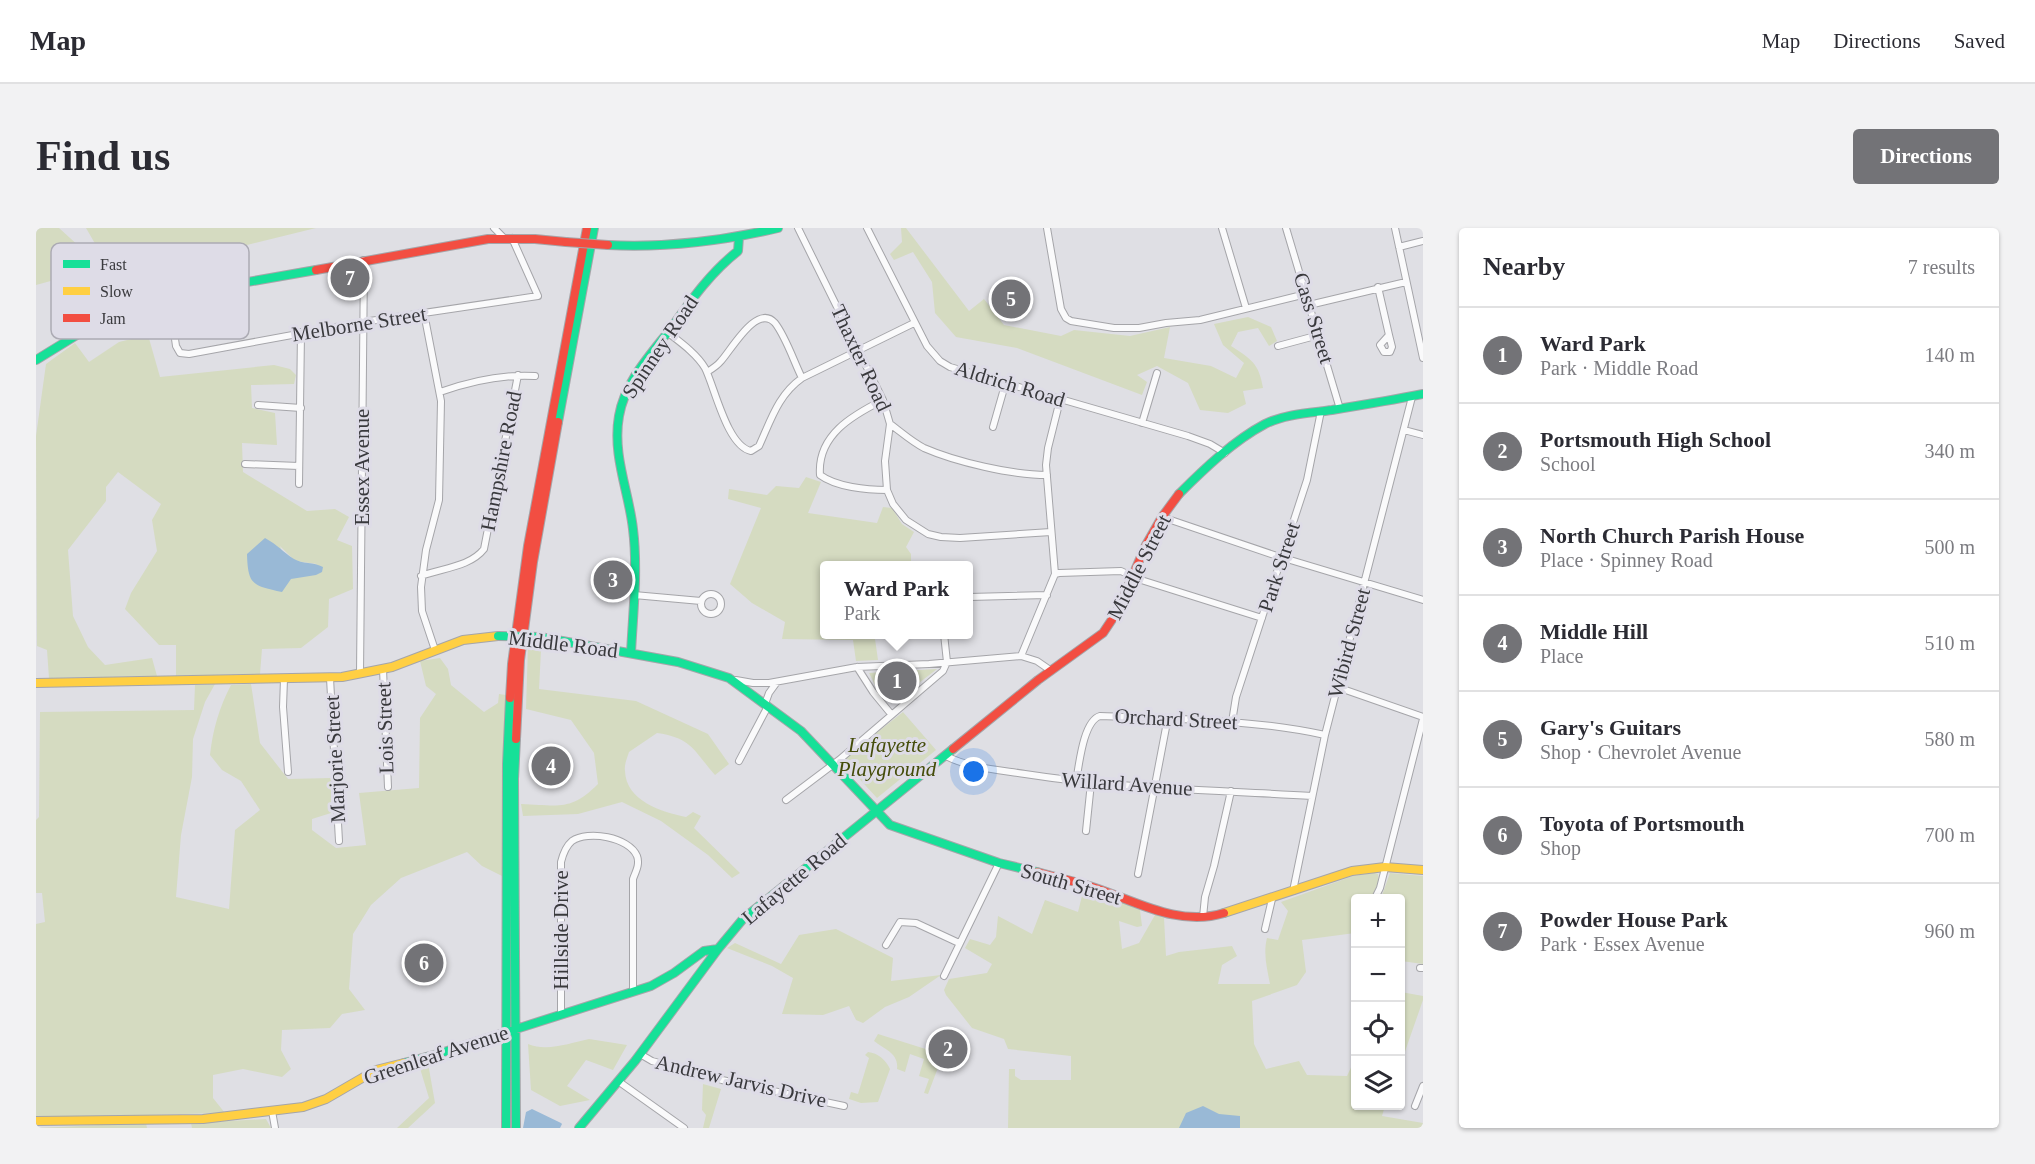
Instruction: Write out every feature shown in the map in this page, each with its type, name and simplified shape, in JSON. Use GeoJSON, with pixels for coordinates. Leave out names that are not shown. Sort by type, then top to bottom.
{"type":"FeatureCollection","features":[{"type":"Feature","properties":{"kind":"main road"},"geometry":{"type":"LineString","coordinates":[[506,1128],[507,754],[514,645],[528,546],[587,228]]}},
{"type":"Feature","properties":{"kind":"main road"},"geometry":{"type":"LineString","coordinates":[[516,1128],[514,772],[520,660],[536,542],[594,228]]}},
{"type":"Feature","properties":{"kind":"main road"},"geometry":{"type":"LineString","coordinates":[[249,281],[488,239],[667,246],[738,237],[778,228]]}},
{"type":"Feature","properties":{"kind":"main road","name":"Spinney Road"},"geometry":{"type":"LineString","coordinates":[[631,653],[635,544],[618,455],[618,419],[622,400],[629,385],[713,272],[738,251],[738,237]]}},
{"type":"Feature","properties":{"kind":"main road"},"geometry":{"type":"LineString","coordinates":[[36,360],[70,339]]}},
{"type":"Feature","properties":{"kind":"main road","name":"Middle Street"},"geometry":{"type":"LineString","coordinates":[[1050,670],[1103,633],[1117,612],[1146,545],[1162,517],[1188,486],[1254,431],[1283,417],[1423,394]]}},
{"type":"Feature","properties":{"kind":"main road","name":"Middle Road"},"geometry":{"type":"LineString","coordinates":[[36,683],[330,678],[383,669],[469,638],[498,636],[540,637],[631,653],[689,664],[729,678]]}},
{"type":"Feature","properties":{"kind":"main road","name":"Lafayette Road"},"geometry":{"type":"LineString","coordinates":[[579,1128],[640,1054],[743,919],[1050,670]]}},
{"type":"Feature","properties":{"kind":"main road","name":"South Street"},"geometry":{"type":"LineString","coordinates":[[729,678],[801,732],[834,764],[885,822],[999,863],[1087,885],[1160,912],[1188,917],[1221,915],[1352,871],[1385,867],[1423,870]]}},
{"type":"Feature","properties":{"kind":"main road","name":"Greenleaf Avenue"},"geometry":{"type":"LineString","coordinates":[[36,1121],[202,1119],[315,1104],[376,1070],[441,1053],[633,992],[663,980],[704,951],[718,949]]}},
{"type":"Feature","properties":{"kind":"street"},"geometry":{"type":"LineString","coordinates":[[488,239],[493,228],[508,238]]}},
{"type":"Feature","properties":{"kind":"street","name":"Thaxter Road"},"geometry":{"type":"LineString","coordinates":[[798,228],[883,400],[890,424],[885,461],[887,490],[893,504],[906,520],[928,534],[940,537],[960,538],[1051,532]]}},
{"type":"Feature","properties":{"kind":"street","name":"Aldrich Road"},"geometry":{"type":"LineString","coordinates":[[867,228],[914,323],[927,346],[940,361],[960,371],[1005,385],[1196,439],[1225,453]]}},
{"type":"Feature","properties":{"kind":"street"},"geometry":{"type":"LineString","coordinates":[[1047,228],[1061,309],[1066,318],[1071,321],[1114,328],[1139,328],[1200,320],[1306,294]]}},
{"type":"Feature","properties":{"kind":"street"},"geometry":{"type":"LineString","coordinates":[[1222,228],[1246,308]]}},
{"type":"Feature","properties":{"kind":"street","name":"Cass Street"},"geometry":{"type":"LineString","coordinates":[[1286,228],[1340,409]]}},
{"type":"Feature","properties":{"kind":"street"},"geometry":{"type":"LineString","coordinates":[[1395,228],[1423,358]]}},
{"type":"Feature","properties":{"kind":"street","name":"Melborne Street"},"geometry":{"type":"LineString","coordinates":[[175,339],[180,352],[195,353],[302,332],[538,296],[508,238]]}},
{"type":"Feature","properties":{"kind":"street"},"geometry":{"type":"LineString","coordinates":[[1399,247],[1423,241]]}},
{"type":"Feature","properties":{"kind":"street","name":"Essex Avenue"},"geometry":{"type":"LineString","coordinates":[[360,674],[364,260]]}},
{"type":"Feature","properties":{"kind":"street"},"geometry":{"type":"LineString","coordinates":[[1309,305],[1406,282]]}},
{"type":"Feature","properties":{"kind":"street"},"geometry":{"type":"LineString","coordinates":[[1378,287],[1389,335]]}},
{"type":"Feature","properties":{"kind":"street"},"geometry":{"type":"LineString","coordinates":[[424,313],[440,392],[439,500],[421,576],[422,611],[435,650]]}},
{"type":"Feature","properties":{"kind":"street"},"geometry":{"type":"LineString","coordinates":[[706,372],[720,362],[750,325],[764,317],[777,326],[802,378]]}},
{"type":"Feature","properties":{"kind":"street"},"geometry":{"type":"LineString","coordinates":[[667,332],[697,358],[706,372],[734,437],[742,447],[752,451],[759,446],[784,394],[802,378],[914,323]]}},
{"type":"Feature","properties":{"kind":"street"},"geometry":{"type":"LineString","coordinates":[[299,484],[302,332]]}},
{"type":"Feature","properties":{"kind":"street"},"geometry":{"type":"LineString","coordinates":[[1278,346],[1319,334]]}},
{"type":"Feature","properties":{"kind":"street"},"geometry":{"type":"LineString","coordinates":[[1142,423],[1156,373]]}},
{"type":"Feature","properties":{"kind":"street","name":"Hampshire Road"},"geometry":{"type":"LineString","coordinates":[[421,576],[467,562],[484,549],[518,375]]}},
{"type":"Feature","properties":{"kind":"street","name":"Hampshire Road"},"geometry":{"type":"LineString","coordinates":[[440,392],[482,379],[518,375],[535,376]]}},
{"type":"Feature","properties":{"kind":"street"},"geometry":{"type":"LineString","coordinates":[[993,427],[1005,385]]}},
{"type":"Feature","properties":{"kind":"street","name":"Wibird Street"},"geometry":{"type":"LineString","coordinates":[[1293,891],[1325,735],[1412,397]]}},
{"type":"Feature","properties":{"kind":"street"},"geometry":{"type":"LineString","coordinates":[[883,400],[848,418],[838,427],[825,449],[819,467],[820,475],[830,480],[868,490],[887,490]]}},
{"type":"Feature","properties":{"kind":"street"},"geometry":{"type":"LineString","coordinates":[[1021,656],[1055,574],[1047,475],[1048,448],[1060,400]]}},
{"type":"Feature","properties":{"kind":"street"},"geometry":{"type":"LineString","coordinates":[[258,405],[301,408]]}},
{"type":"Feature","properties":{"kind":"street","name":"Park Street"},"geometry":{"type":"LineString","coordinates":[[1232,722],[1236,697],[1307,480],[1321,411]]}},
{"type":"Feature","properties":{"kind":"street"},"geometry":{"type":"LineString","coordinates":[[890,424],[918,445],[942,455],[999,469],[1047,475]]}},
{"type":"Feature","properties":{"kind":"street"},"geometry":{"type":"LineString","coordinates":[[1404,430],[1423,435]]}},
{"type":"Feature","properties":{"kind":"street"},"geometry":{"type":"LineString","coordinates":[[245,464],[299,466]]}},
{"type":"Feature","properties":{"kind":"street"},"geometry":{"type":"LineString","coordinates":[[1162,517],[1282,558],[1423,600]]}},
{"type":"Feature","properties":{"kind":"street"},"geometry":{"type":"LineString","coordinates":[[1055,574],[1116,570],[1262,618]]}},
{"type":"Feature","properties":{"kind":"street"},"geometry":{"type":"LineString","coordinates":[[634,595],[701,601]]}},
{"type":"Feature","properties":{"kind":"street"},"geometry":{"type":"LineString","coordinates":[[973,597],[1047,596]]}},
{"type":"Feature","properties":{"kind":"street"},"geometry":{"type":"LineString","coordinates":[[786,800],[834,764],[943,671],[947,662],[945,639]]}},
{"type":"Feature","properties":{"kind":"street","name":"Middle Road"},"geometry":{"type":"LineString","coordinates":[[729,678],[753,683],[777,682],[857,667],[1021,656],[1037,661],[1050,670]]}},
{"type":"Feature","properties":{"kind":"street"},"geometry":{"type":"LineString","coordinates":[[857,667],[891,714]]}},
{"type":"Feature","properties":{"kind":"street","name":"Lois Street"},"geometry":{"type":"LineString","coordinates":[[383,669],[388,786]]}},
{"type":"Feature","properties":{"kind":"street","name":"Marjorie Street"},"geometry":{"type":"LineString","coordinates":[[330,678],[339,841]]}},
{"type":"Feature","properties":{"kind":"street"},"geometry":{"type":"LineString","coordinates":[[284,679],[283,707],[288,772]]}},
{"type":"Feature","properties":{"kind":"street"},"geometry":{"type":"LineString","coordinates":[[739,761],[767,705],[769,693],[777,682]]}},
{"type":"Feature","properties":{"kind":"street"},"geometry":{"type":"LineString","coordinates":[[1337,687],[1423,718],[1376,894]]}},
{"type":"Feature","properties":{"kind":"street","name":"Orchard Street"},"geometry":{"type":"LineString","coordinates":[[1076,782],[1086,733],[1096,717],[1168,717],[1232,722],[1283,727],[1325,735]]}},
{"type":"Feature","properties":{"kind":"street"},"geometry":{"type":"LineString","coordinates":[[1138,874],[1168,717]]}},
{"type":"Feature","properties":{"kind":"street","name":"Willard Avenue"},"geometry":{"type":"LineString","coordinates":[[946,756],[999,770],[1076,782],[1312,796]]}},
{"type":"Feature","properties":{"kind":"street"},"geometry":{"type":"LineString","coordinates":[[1086,831],[1091,783]]}},
{"type":"Feature","properties":{"kind":"street"},"geometry":{"type":"LineString","coordinates":[[1203,917],[1205,897],[1215,867],[1231,791]]}},
{"type":"Feature","properties":{"kind":"street","name":"Hillside Drive"},"geometry":{"type":"LineString","coordinates":[[561,1015],[561,862],[568,845],[581,837],[618,840],[631,847],[636,855],[638,864],[633,879],[633,992]]}},
{"type":"Feature","properties":{"kind":"street"},"geometry":{"type":"LineString","coordinates":[[944,976],[999,863]]}},
{"type":"Feature","properties":{"kind":"street"},"geometry":{"type":"LineString","coordinates":[[1265,929],[1272,899]]}},
{"type":"Feature","properties":{"kind":"street"},"geometry":{"type":"LineString","coordinates":[[886,945],[900,922],[916,923],[959,943]]}},
{"type":"Feature","properties":{"kind":"street","name":"Andrew Jarvis Drive"},"geometry":{"type":"LineString","coordinates":[[640,1054],[652,1061],[688,1071],[844,1106]]}},
{"type":"Feature","properties":{"kind":"street"},"geometry":{"type":"LineString","coordinates":[[618,1081],[684,1128]]}},
{"type":"Feature","properties":{"kind":"street"},"geometry":{"type":"LineString","coordinates":[[1415,1106],[1423,1086]]}},
{"type":"Feature","properties":{"kind":"street"},"geometry":{"type":"LineString","coordinates":[[272,1111],[275,1128]]}},
{"type":"Feature","properties":{"kind":"green space"},"geometry":{"type":"Polygon","coordinates":[[[36,228],[59,228],[76,243],[51,243],[51,281],[36,285],[36,228]]]}},
{"type":"Feature","properties":{"kind":"green space"},"geometry":{"type":"Polygon","coordinates":[[[86,228],[316,228],[249,245],[95,243],[86,228]]]}},
{"type":"Feature","properties":{"kind":"green space"},"geometry":{"type":"Polygon","coordinates":[[[901,228],[906,228],[969,311],[984,299],[1004,325],[1061,336],[1074,330],[1130,336],[1170,327],[1164,358],[1211,366],[1236,378],[1244,363],[1223,345],[1214,324],[1248,317],[1271,327],[1277,341],[1269,346],[1258,328],[1238,332],[1231,346],[1253,362],[1263,388],[1243,391],[1246,404],[1228,413],[1200,410],[1188,383],[1157,366],[1137,375],[1147,382],[1142,395],[1017,348],[956,337],[935,313],[932,282],[913,252],[894,260],[890,254],[902,242],[901,228]]]}},
{"type":"Feature","properties":{"kind":"green space"},"geometry":{"type":"Polygon","coordinates":[[[358,266],[359,287],[342,288],[339,269],[358,266]]]}},
{"type":"Feature","properties":{"kind":"green space"},"geometry":{"type":"Polygon","coordinates":[[[149,339],[160,377],[274,365],[290,369],[296,375],[294,384],[251,385],[252,408],[275,413],[277,445],[242,443],[243,472],[307,511],[335,509],[349,517],[337,540],[352,546],[353,589],[329,599],[328,627],[301,648],[262,649],[260,674],[176,676],[176,645],[159,645],[125,609],[131,593],[157,551],[152,520],[161,504],[118,472],[106,487],[106,501],[68,550],[73,616],[88,647],[105,665],[152,658],[157,676],[49,678],[47,650],[37,646],[36,436],[46,364],[75,343],[89,362],[119,342],[149,339]],[[280,546],[291,579],[317,564],[295,561],[280,546]]]}},
{"type":"Feature","properties":{"kind":"green space"},"geometry":{"type":"Polygon","coordinates":[[[806,477],[821,482],[808,513],[877,523],[883,507],[892,508],[902,524],[914,532],[906,547],[911,554],[911,561],[820,561],[820,639],[875,639],[878,660],[856,661],[853,640],[782,639],[785,622],[752,603],[730,584],[761,508],[728,499],[729,489],[767,495],[776,486],[799,488],[806,477]]]}},
{"type":"Feature","properties":{"kind":"green space"},"geometry":{"type":"Polygon","coordinates":[[[528,646],[541,650],[539,689],[636,701],[708,734],[729,764],[715,775],[691,746],[678,738],[657,733],[629,752],[625,766],[627,781],[638,797],[656,808],[686,817],[693,812],[701,816],[694,828],[740,873],[732,878],[708,855],[661,821],[622,802],[578,814],[523,816],[521,804],[563,805],[571,803],[598,784],[594,753],[571,720],[526,709],[528,646]]]}},
{"type":"Feature","properties":{"kind":"green space"},"geometry":{"type":"Polygon","coordinates":[[[440,658],[448,669],[451,685],[484,712],[498,703],[499,694],[506,695],[502,876],[482,866],[467,852],[401,878],[371,905],[353,934],[349,989],[365,1010],[342,1014],[330,1028],[282,1030],[281,1050],[291,1069],[282,1077],[243,1069],[213,1075],[213,1098],[225,1113],[36,1118],[36,924],[45,922],[42,893],[36,893],[40,712],[194,710],[195,685],[215,684],[205,702],[193,739],[192,777],[181,835],[176,897],[229,909],[235,830],[260,810],[241,781],[222,770],[210,755],[217,719],[231,685],[251,684],[260,743],[288,779],[331,778],[331,813],[312,819],[312,830],[336,848],[366,845],[359,793],[419,788],[420,718],[436,694],[426,686],[420,661],[440,658]]]}},
{"type":"Feature","properties":{"kind":"green space"},"geometry":{"type":"Polygon","coordinates":[[[937,669],[893,703],[877,689],[869,673],[937,669]]]}},
{"type":"Feature","properties":{"kind":"green space","name":"Lafayette Playground"},"geometry":{"type":"Polygon","coordinates":[[[903,712],[936,750],[877,798],[842,760],[903,712]]]}},
{"type":"Feature","properties":{"kind":"green space"},"geometry":{"type":"Polygon","coordinates":[[[1374,873],[1378,874],[1378,880],[1373,894],[1351,894],[1351,934],[1302,940],[1306,972],[1297,985],[1252,1001],[1254,1044],[1266,1069],[1299,1061],[1307,1075],[1347,1076],[1351,1068],[1351,1110],[1384,1110],[1382,1116],[1423,1123],[1423,1128],[1008,1128],[1009,1069],[1015,1069],[1015,1076],[1021,1080],[1071,1080],[1071,1056],[1008,1049],[1004,1039],[972,1028],[946,995],[944,990],[949,979],[987,973],[992,964],[965,948],[970,939],[990,945],[996,937],[998,916],[1032,934],[1045,900],[1078,912],[1084,888],[1140,910],[1142,926],[1137,927],[1119,921],[1122,949],[1139,943],[1155,915],[1164,918],[1166,956],[1179,952],[1232,946],[1237,956],[1222,965],[1218,984],[1270,984],[1265,950],[1267,938],[1278,940],[1288,911],[1281,902],[1353,876],[1374,873]]]}},
{"type":"Feature","properties":{"kind":"green space"},"geometry":{"type":"Polygon","coordinates":[[[1390,873],[1423,876],[1423,964],[1405,962],[1405,894],[1382,894],[1390,873]]]}},
{"type":"Feature","properties":{"kind":"green space"},"geometry":{"type":"Polygon","coordinates":[[[836,929],[893,958],[891,981],[941,975],[909,997],[885,1007],[863,1023],[856,1020],[849,1006],[823,1015],[782,1014],[793,978],[772,966],[727,948],[735,943],[781,964],[799,935],[836,929]]]}},
{"type":"Feature","properties":{"kind":"green space"},"geometry":{"type":"Polygon","coordinates":[[[1405,993],[1423,996],[1405,1052],[1405,993]]]}},
{"type":"Feature","properties":{"kind":"green space"},"geometry":{"type":"Polygon","coordinates":[[[878,1034],[951,1057],[954,1050],[961,1052],[960,1059],[939,1065],[928,1094],[924,1093],[929,1079],[919,1076],[924,1059],[910,1054],[905,1072],[897,1069],[893,1055],[874,1041],[878,1034]]]}},
{"type":"Feature","properties":{"kind":"green space"},"geometry":{"type":"Polygon","coordinates":[[[589,1039],[627,1045],[613,1070],[586,1060],[567,1086],[590,1100],[560,1106],[531,1090],[528,1044],[551,1047],[589,1039]]]}},
{"type":"Feature","properties":{"kind":"green space"},"geometry":{"type":"Polygon","coordinates":[[[868,1052],[881,1058],[890,1069],[878,1102],[861,1103],[849,1099],[851,1092],[858,1094],[869,1058],[865,1055],[868,1052]]]}},
{"type":"Feature","properties":{"kind":"green space"},"geometry":{"type":"Polygon","coordinates":[[[428,1063],[435,1103],[408,1128],[397,1128],[429,1098],[419,1065],[428,1063]]]}},
{"type":"Feature","properties":{"kind":"green space"},"geometry":{"type":"Polygon","coordinates":[[[703,1084],[721,1089],[709,1128],[703,1128],[706,1115],[702,1110],[703,1084]]]}},
{"type":"Feature","properties":{"kind":"green space"},"geometry":{"type":"Polygon","coordinates":[[[266,1119],[271,1128],[192,1128],[191,1123],[266,1119]]]}},
{"type":"Feature","properties":{"kind":"green space"},"geometry":{"type":"Polygon","coordinates":[[[146,1123],[147,1128],[36,1128],[146,1123]]]}},
{"type":"Feature","properties":{"kind":"water"},"geometry":{"type":"Polygon","coordinates":[[[265,538],[294,559],[323,567],[322,572],[291,579],[282,592],[258,585],[251,578],[247,554],[265,538]]]}},
{"type":"Feature","properties":{"kind":"water"},"geometry":{"type":"Polygon","coordinates":[[[1203,1106],[1219,1114],[1240,1116],[1240,1128],[1179,1128],[1186,1113],[1203,1106]]]}},
{"type":"Feature","properties":{"kind":"water"},"geometry":{"type":"Polygon","coordinates":[[[532,1109],[561,1123],[560,1128],[523,1128],[526,1112],[532,1109]]]}},
{"type":"Feature","properties":{"kind":"traffic: fast"},"geometry":{"type":"LineString","coordinates":[[558,422],[594,228]]}},
{"type":"Feature","properties":{"kind":"traffic: fast"},"geometry":{"type":"LineString","coordinates":[[608,245],[694,243],[778,228]]}},
{"type":"Feature","properties":{"kind":"traffic: fast"},"geometry":{"type":"LineString","coordinates":[[631,653],[635,560],[631,515],[619,459],[617,431],[622,403],[633,380],[648,358],[702,286],[738,251],[739,237]]}},
{"type":"Feature","properties":{"kind":"traffic: fast"},"geometry":{"type":"LineString","coordinates":[[249,282],[316,270]]}},
{"type":"Feature","properties":{"kind":"traffic: fast"},"geometry":{"type":"LineString","coordinates":[[36,360],[70,339]]}},
{"type":"Feature","properties":{"kind":"traffic: fast"},"geometry":{"type":"LineString","coordinates":[[1179,494],[1230,447],[1265,424],[1298,414],[1423,394]]}},
{"type":"Feature","properties":{"kind":"traffic: fast"},"geometry":{"type":"LineString","coordinates":[[498,636],[540,637]]}},
{"type":"Feature","properties":{"kind":"traffic: fast"},"geometry":{"type":"LineString","coordinates":[[540,637],[678,662],[729,678],[801,731],[890,825],[999,863],[1037,872]]}},
{"type":"Feature","properties":{"kind":"traffic: fast"},"geometry":{"type":"LineString","coordinates":[[506,1128],[507,764],[510,698]]}},
{"type":"Feature","properties":{"kind":"traffic: fast"},"geometry":{"type":"LineString","coordinates":[[516,739],[514,779],[516,1128]]}},
{"type":"Feature","properties":{"kind":"traffic: fast"},"geometry":{"type":"LineString","coordinates":[[579,1128],[635,1061],[743,919],[953,749]]}},
{"type":"Feature","properties":{"kind":"traffic: fast"},"geometry":{"type":"LineString","coordinates":[[404,1063],[651,986],[674,973],[704,951],[718,949]]}},
{"type":"Feature","properties":{"kind":"traffic: slow"},"geometry":{"type":"LineString","coordinates":[[36,683],[342,677],[392,667],[463,640],[498,636]]}},
{"type":"Feature","properties":{"kind":"traffic: slow"},"geometry":{"type":"LineString","coordinates":[[1224,913],[1352,871],[1385,867],[1423,870]]}},
{"type":"Feature","properties":{"kind":"traffic: slow"},"geometry":{"type":"LineString","coordinates":[[36,1121],[203,1119],[303,1107],[326,1099],[376,1070],[404,1063]]}},
{"type":"Feature","properties":{"kind":"traffic: jam"},"geometry":{"type":"LineString","coordinates":[[510,698],[512,664],[528,546],[587,228]]}},
{"type":"Feature","properties":{"kind":"traffic: jam"},"geometry":{"type":"LineString","coordinates":[[316,270],[488,239],[535,239],[566,242]]}},
{"type":"Feature","properties":{"kind":"traffic: jam"},"geometry":{"type":"LineString","coordinates":[[566,242],[608,245]]}},
{"type":"Feature","properties":{"kind":"traffic: jam"},"geometry":{"type":"LineString","coordinates":[[516,739],[520,660],[533,562],[558,422]]}},
{"type":"Feature","properties":{"kind":"traffic: jam"},"geometry":{"type":"LineString","coordinates":[[953,749],[1038,680],[1103,633],[1117,612],[1146,545],[1179,494]]}},
{"type":"Feature","properties":{"kind":"traffic: jam"},"geometry":{"type":"LineString","coordinates":[[1037,872],[1086,885],[1171,914],[1206,917],[1224,913]]}},
{"type":"Feature","properties":{"kind":"place","name":"Powder House Park"},"geometry":{"type":"Point","coordinates":[350,278]}},
{"type":"Feature","properties":{"kind":"place","name":"Gary's Guitars"},"geometry":{"type":"Point","coordinates":[1011,299]}},
{"type":"Feature","properties":{"kind":"place","name":"North Church Parish House"},"geometry":{"type":"Point","coordinates":[613,580]}},
{"type":"Feature","properties":{"kind":"place","name":"Ward Park"},"geometry":{"type":"Point","coordinates":[897,681]}},
{"type":"Feature","properties":{"kind":"place","name":"Middle Hill"},"geometry":{"type":"Point","coordinates":[551,766]}},
{"type":"Feature","properties":{"kind":"place","name":"Toyota of Portsmouth"},"geometry":{"type":"Point","coordinates":[424,963]}},
{"type":"Feature","properties":{"kind":"place","name":"Portsmouth High School"},"geometry":{"type":"Point","coordinates":[948,1049]}}]}
